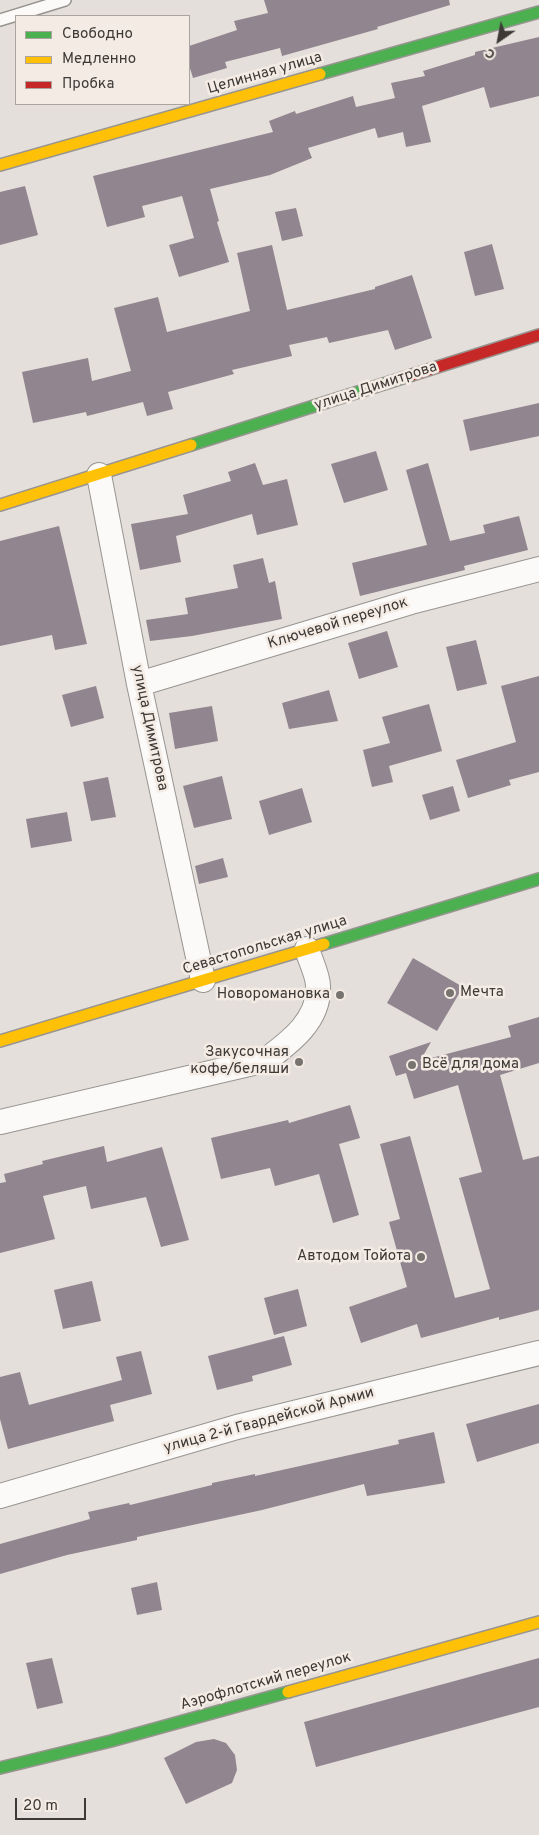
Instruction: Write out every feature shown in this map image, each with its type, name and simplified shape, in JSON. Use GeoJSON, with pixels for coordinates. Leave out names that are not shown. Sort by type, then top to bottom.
{"type":"FeatureCollection","features":[{"type":"Feature","properties":{"kind":"street","name":"Целинная улица"},"geometry":{"type":"LineString","coordinates":[[0,165],[539,12]]}},
{"type":"Feature","properties":{"kind":"street","name":"улица Димитрова"},"geometry":{"type":"LineString","coordinates":[[0,505],[539,335]]}},
{"type":"Feature","properties":{"kind":"street","name":"улица Димитрова"},"geometry":{"type":"LineString","coordinates":[[99,475],[138,684],[203,980]]}},
{"type":"Feature","properties":{"kind":"street","name":"Ключевой переулок"},"geometry":{"type":"LineString","coordinates":[[138,684],[411,602],[539,569]]}},
{"type":"Feature","properties":{"kind":"street","name":"Севастопольская улица"},"geometry":{"type":"LineString","coordinates":[[0,1041],[539,879]]}},
{"type":"Feature","properties":{"kind":"street"},"geometry":{"type":"LineString","coordinates":[[0,1122],[266,1060],[293,1040],[313,1014],[318,986],[307,949]]}},
{"type":"Feature","properties":{"kind":"street","name":"улица 2-й Гвардейской Армии"},"geometry":{"type":"LineString","coordinates":[[0,1496],[238,1427],[539,1353]]}},
{"type":"Feature","properties":{"kind":"street","name":"Аэрофлотский переулок"},"geometry":{"type":"LineString","coordinates":[[0,1768],[111,1741],[539,1622]]}},
{"type":"Feature","properties":{"kind":"lane"},"geometry":{"type":"LineString","coordinates":[[16,15],[63,0]]}},
{"type":"Feature","properties":{"kind":"lane"},"geometry":{"type":"LineString","coordinates":[[0,20],[15,15]]}},
{"type":"Feature","properties":{"kind":"building"},"geometry":{"type":"Polygon","coordinates":[[[264,0],[449,0],[450,5],[377,27],[378,29],[282,56],[280,48],[225,62],[227,68],[193,78],[190,68],[190,46],[237,30],[234,21],[268,13],[264,0]]]}},
{"type":"Feature","properties":{"kind":"building"},"geometry":{"type":"Polygon","coordinates":[[[539,37],[539,96],[490,108],[484,87],[422,106],[431,142],[406,147],[403,132],[378,138],[375,128],[308,148],[312,158],[270,175],[210,189],[219,221],[217,222],[229,262],[179,277],[169,245],[194,238],[182,196],[142,206],[145,217],[107,227],[93,176],[273,132],[269,121],[295,111],[296,114],[353,96],[356,107],[395,98],[391,83],[425,76],[423,71],[475,55],[475,52],[539,37]]]}},
{"type":"Feature","properties":{"kind":"building"},"geometry":{"type":"Polygon","coordinates":[[[25,186],[38,235],[0,245],[0,192],[25,186]]]}},
{"type":"Feature","properties":{"kind":"building"},"geometry":{"type":"Polygon","coordinates":[[[296,208],[303,236],[282,241],[275,212],[296,208]]]}},
{"type":"Feature","properties":{"kind":"building"},"geometry":{"type":"Polygon","coordinates":[[[492,244],[504,289],[475,296],[464,252],[492,244]]]}},
{"type":"Feature","properties":{"kind":"building"},"geometry":{"type":"Polygon","coordinates":[[[272,245],[287,310],[375,289],[375,287],[412,275],[432,338],[395,350],[388,330],[329,343],[327,337],[289,345],[292,356],[232,370],[234,374],[168,392],[173,409],[147,416],[143,402],[87,416],[86,412],[33,423],[22,372],[88,358],[92,381],[131,371],[114,308],[158,297],[167,332],[250,311],[237,253],[272,245]]]}},
{"type":"Feature","properties":{"kind":"building"},"geometry":{"type":"Polygon","coordinates":[[[539,403],[539,436],[470,451],[463,420],[539,403]]]}},
{"type":"Feature","properties":{"kind":"building"},"geometry":{"type":"Polygon","coordinates":[[[376,451],[388,490],[344,503],[331,464],[376,451]]]}},
{"type":"Feature","properties":{"kind":"building"},"geometry":{"type":"Polygon","coordinates":[[[255,463],[263,485],[287,479],[298,525],[257,535],[252,514],[176,536],[181,562],[140,570],[131,524],[188,514],[183,495],[231,481],[228,472],[255,463]]]}},
{"type":"Feature","properties":{"kind":"building"},"geometry":{"type":"Polygon","coordinates":[[[428,463],[450,541],[485,533],[483,525],[519,516],[528,550],[464,566],[465,570],[360,596],[352,563],[427,545],[406,470],[428,463]]]}},
{"type":"Feature","properties":{"kind":"building"},"geometry":{"type":"Polygon","coordinates":[[[59,526],[87,644],[55,650],[52,635],[0,646],[0,541],[59,526]]]}},
{"type":"Feature","properties":{"kind":"building"},"geometry":{"type":"Polygon","coordinates":[[[263,558],[269,583],[275,581],[282,619],[192,636],[150,641],[146,620],[188,614],[185,598],[238,588],[233,565],[263,558]]]}},
{"type":"Feature","properties":{"kind":"building"},"geometry":{"type":"Polygon","coordinates":[[[387,631],[398,667],[359,679],[348,643],[387,631]]]}},
{"type":"Feature","properties":{"kind":"building"},"geometry":{"type":"Polygon","coordinates":[[[476,640],[487,684],[457,691],[446,647],[476,640]]]}},
{"type":"Feature","properties":{"kind":"building"},"geometry":{"type":"Polygon","coordinates":[[[539,676],[539,772],[509,780],[511,785],[468,798],[456,760],[516,742],[501,686],[539,676]]]}},
{"type":"Feature","properties":{"kind":"building"},"geometry":{"type":"Polygon","coordinates":[[[96,686],[104,718],[71,727],[62,695],[96,686]]]}},
{"type":"Feature","properties":{"kind":"building"},"geometry":{"type":"Polygon","coordinates":[[[329,690],[338,721],[289,729],[282,703],[329,690]]]}},
{"type":"Feature","properties":{"kind":"building"},"geometry":{"type":"Polygon","coordinates":[[[429,704],[442,751],[389,766],[393,782],[372,787],[363,750],[390,743],[382,717],[429,704]]]}},
{"type":"Feature","properties":{"kind":"building"},"geometry":{"type":"Polygon","coordinates":[[[212,706],[218,741],[175,749],[169,713],[212,706]]]}},
{"type":"Feature","properties":{"kind":"building"},"geometry":{"type":"Polygon","coordinates":[[[222,776],[232,819],[194,828],[183,786],[222,776]]]}},
{"type":"Feature","properties":{"kind":"building"},"geometry":{"type":"Polygon","coordinates":[[[108,777],[116,817],[91,821],[83,782],[108,777]]]}},
{"type":"Feature","properties":{"kind":"building"},"geometry":{"type":"Polygon","coordinates":[[[453,786],[460,811],[430,820],[422,795],[453,786]]]}},
{"type":"Feature","properties":{"kind":"building"},"geometry":{"type":"Polygon","coordinates":[[[302,788],[312,822],[269,835],[259,801],[302,788]]]}},
{"type":"Feature","properties":{"kind":"building"},"geometry":{"type":"Polygon","coordinates":[[[67,812],[72,841],[31,848],[26,819],[67,812]]]}},
{"type":"Feature","properties":{"kind":"building"},"geometry":{"type":"Polygon","coordinates":[[[223,858],[228,877],[199,884],[195,866],[223,858]]]}},
{"type":"Feature","properties":{"kind":"building"},"geometry":{"type":"Polygon","coordinates":[[[413,958],[463,987],[437,1031],[387,1003],[413,958]]]}},
{"type":"Feature","properties":{"kind":"building"},"geometry":{"type":"Polygon","coordinates":[[[539,1017],[539,1063],[500,1075],[523,1160],[539,1156],[539,1310],[499,1320],[499,1317],[421,1338],[417,1324],[361,1343],[349,1307],[407,1287],[389,1222],[400,1219],[380,1144],[410,1136],[455,1298],[490,1289],[459,1178],[482,1172],[458,1085],[414,1099],[406,1073],[396,1076],[389,1056],[431,1042],[420,1061],[511,1037],[508,1026],[539,1017]]]}},
{"type":"Feature","properties":{"kind":"building"},"geometry":{"type":"Polygon","coordinates":[[[350,1105],[360,1138],[339,1144],[359,1215],[333,1223],[319,1174],[275,1186],[270,1168],[221,1179],[211,1138],[288,1120],[289,1123],[350,1105]]]}},
{"type":"Feature","properties":{"kind":"building"},"geometry":{"type":"Polygon","coordinates":[[[104,1146],[107,1162],[162,1147],[189,1240],[161,1247],[146,1197],[91,1209],[86,1186],[43,1196],[55,1239],[0,1253],[0,1183],[6,1182],[4,1174],[43,1164],[42,1161],[104,1146]]]}},
{"type":"Feature","properties":{"kind":"building"},"geometry":{"type":"Polygon","coordinates":[[[92,1281],[101,1321],[63,1329],[54,1290],[92,1281]]]}},
{"type":"Feature","properties":{"kind":"building"},"geometry":{"type":"Polygon","coordinates":[[[298,1289],[307,1326],[274,1335],[264,1298],[298,1289]]]}},
{"type":"Feature","properties":{"kind":"building"},"geometry":{"type":"Polygon","coordinates":[[[284,1336],[292,1365],[252,1376],[253,1381],[217,1390],[208,1356],[284,1336]]]}},
{"type":"Feature","properties":{"kind":"building"},"geometry":{"type":"Polygon","coordinates":[[[141,1351],[152,1394],[110,1405],[114,1421],[8,1449],[0,1419],[0,1377],[20,1372],[29,1405],[122,1380],[116,1357],[141,1351]]]}},
{"type":"Feature","properties":{"kind":"building"},"geometry":{"type":"Polygon","coordinates":[[[539,1404],[539,1443],[477,1462],[466,1424],[539,1404]]]}},
{"type":"Feature","properties":{"kind":"building"},"geometry":{"type":"Polygon","coordinates":[[[434,1432],[445,1483],[367,1496],[364,1484],[262,1510],[137,1537],[137,1540],[67,1555],[0,1574],[0,1544],[90,1519],[88,1512],[129,1503],[130,1505],[212,1485],[212,1483],[255,1474],[255,1476],[399,1444],[398,1440],[434,1432]]]}},
{"type":"Feature","properties":{"kind":"building"},"geometry":{"type":"Polygon","coordinates":[[[157,1582],[162,1610],[137,1615],[131,1588],[157,1582]]]}},
{"type":"Feature","properties":{"kind":"building"},"geometry":{"type":"Polygon","coordinates":[[[52,1658],[63,1703],[37,1709],[26,1663],[52,1658]]]}},
{"type":"Feature","properties":{"kind":"building"},"geometry":{"type":"Polygon","coordinates":[[[539,1658],[539,1707],[316,1767],[304,1722],[539,1658]]]}},
{"type":"Feature","properties":{"kind":"building"},"geometry":{"type":"Polygon","coordinates":[[[214,1739],[226,1743],[235,1755],[237,1770],[232,1783],[186,1804],[164,1758],[196,1742],[214,1739]]]}},
{"type":"Feature","properties":{"kind":"traffic: fast"},"geometry":{"type":"LineString","coordinates":[[320,74],[539,12]]}},
{"type":"Feature","properties":{"kind":"traffic: fast"},"geometry":{"type":"LineString","coordinates":[[191,445],[412,375]]}},
{"type":"Feature","properties":{"kind":"traffic: fast"},"geometry":{"type":"LineString","coordinates":[[324,944],[539,879]]}},
{"type":"Feature","properties":{"kind":"traffic: fast"},"geometry":{"type":"LineString","coordinates":[[0,1768],[111,1741],[288,1692]]}},
{"type":"Feature","properties":{"kind":"traffic: slow"},"geometry":{"type":"LineString","coordinates":[[0,165],[320,74]]}},
{"type":"Feature","properties":{"kind":"traffic: slow"},"geometry":{"type":"LineString","coordinates":[[0,505],[191,445]]}},
{"type":"Feature","properties":{"kind":"traffic: slow"},"geometry":{"type":"LineString","coordinates":[[0,1041],[324,944]]}},
{"type":"Feature","properties":{"kind":"traffic: slow"},"geometry":{"type":"LineString","coordinates":[[288,1692],[539,1622]]}},
{"type":"Feature","properties":{"kind":"traffic: jam"},"geometry":{"type":"LineString","coordinates":[[412,375],[539,335]]}},
{"type":"Feature","properties":{"kind":"place","name":"Мечта"},"geometry":{"type":"Point","coordinates":[450,993]}},
{"type":"Feature","properties":{"kind":"place","name":"Новоромановка"},"geometry":{"type":"Point","coordinates":[340,995]}},
{"type":"Feature","properties":{"kind":"place","name":"Закусочная кофе/беляши"},"geometry":{"type":"Point","coordinates":[299,1062]}},
{"type":"Feature","properties":{"kind":"place","name":"Всё для дома"},"geometry":{"type":"Point","coordinates":[412,1065]}},
{"type":"Feature","properties":{"kind":"place","name":"Автодом Тойота"},"geometry":{"type":"Point","coordinates":[421,1257]}}]}
